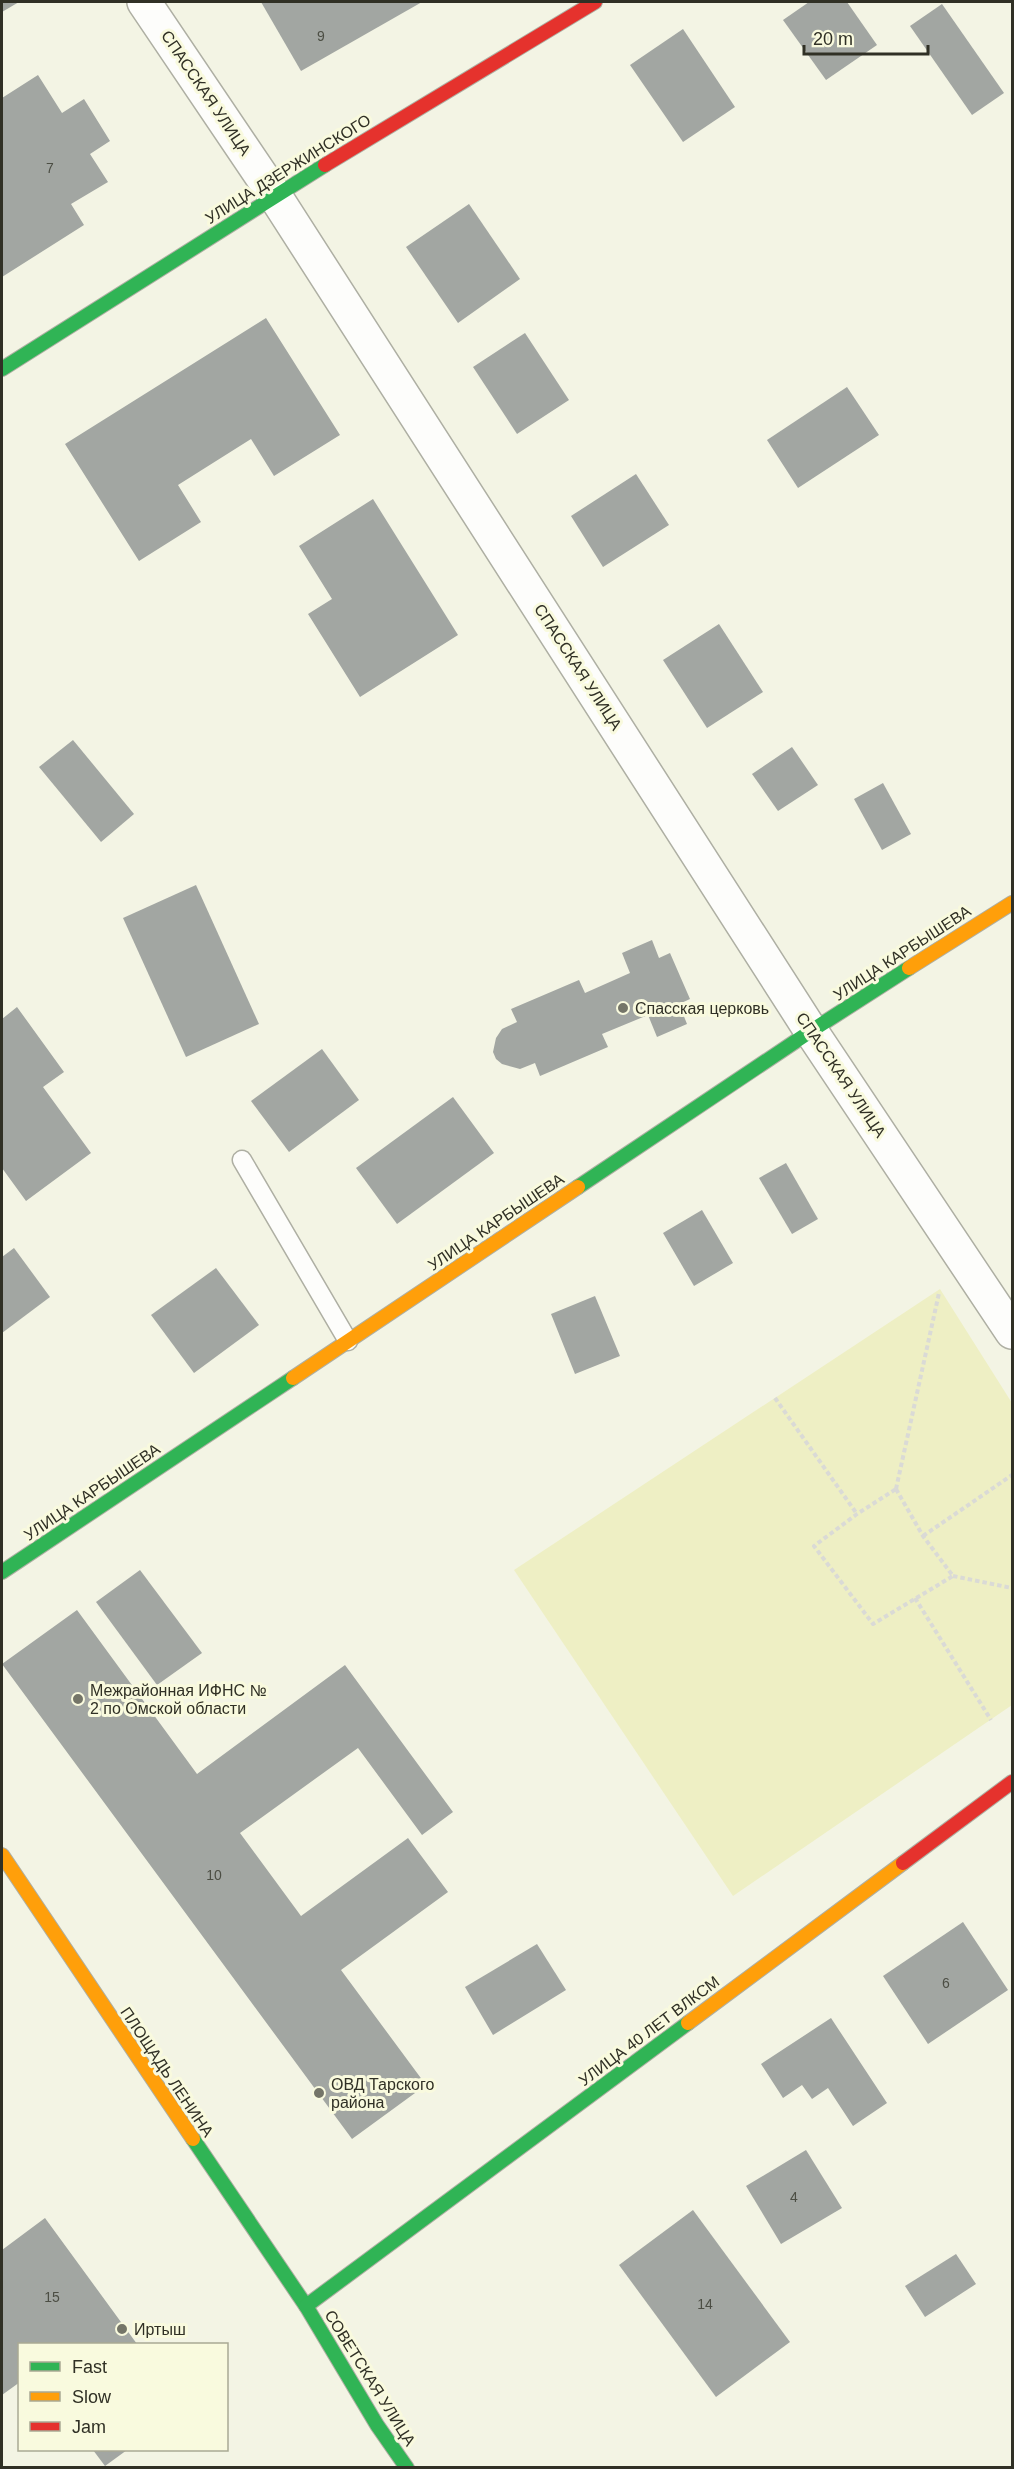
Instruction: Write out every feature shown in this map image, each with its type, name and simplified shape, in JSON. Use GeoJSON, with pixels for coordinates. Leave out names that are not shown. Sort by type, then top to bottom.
{"type":"FeatureCollection","features":[{"type":"Feature","properties":{"kind":"street","name":"СПАССКАЯ УЛИЦА"},"geometry":{"type":"LineString","coordinates":[[144,2],[275,196],[811,1031],[1012,1332]]}},
{"type":"Feature","properties":{"kind":"street","name":"УЛИЦА ДЗЕРЖИНСКОГО"},"geometry":{"type":"LineString","coordinates":[[2,369],[275,196],[595,2]]}},
{"type":"Feature","properties":{"kind":"street","name":"УЛИЦА КАРБЫШЕВА"},"geometry":{"type":"LineString","coordinates":[[2,1572],[811,1031],[1012,903]]}},
{"type":"Feature","properties":{"kind":"street","name":"УЛИЦА 40 ЛЕТ ВЛКСМ"},"geometry":{"type":"LineString","coordinates":[[306,2306],[1012,1782]]}},
{"type":"Feature","properties":{"kind":"street","name":"ПЛОЩАДЬ ЛЕНИНА"},"geometry":{"type":"LineString","coordinates":[[2,1855],[306,2306]]}},
{"type":"Feature","properties":{"kind":"street","name":"СОВЕТСКАЯ УЛИЦА"},"geometry":{"type":"LineString","coordinates":[[306,2306],[377,2425],[407,2468]]}},
{"type":"Feature","properties":{"kind":"lane"},"geometry":{"type":"LineString","coordinates":[[242,1160],[348,1341]]}},
{"type":"Feature","properties":{"kind":"path"},"geometry":{"type":"LineString","coordinates":[[940,1289],[896,1489],[923,1536],[953,1576]]}},
{"type":"Feature","properties":{"kind":"path"},"geometry":{"type":"LineString","coordinates":[[775,1398],[856,1514]]}},
{"type":"Feature","properties":{"kind":"path"},"geometry":{"type":"LineString","coordinates":[[923,1536],[1012,1475]]}},
{"type":"Feature","properties":{"kind":"path"},"geometry":{"type":"LineString","coordinates":[[896,1489],[856,1514],[814,1546],[873,1624],[953,1576],[1012,1588]]}},
{"type":"Feature","properties":{"kind":"path"},"geometry":{"type":"LineString","coordinates":[[915,1598],[991,1720]]}},
{"type":"Feature","properties":{"kind":"green space"},"geometry":{"type":"Polygon","coordinates":[[[940,1289],[1012,1403],[1012,1705],[733,1896],[514,1570],[940,1289]]]}},
{"type":"Feature","properties":{"kind":"building"},"geometry":{"type":"Polygon","coordinates":[[[2,2],[19,2],[2,12],[2,2]]]}},
{"type":"Feature","properties":{"kind":"building"},"geometry":{"type":"Polygon","coordinates":[[[261,2],[422,2],[301,71],[261,2]]]}},
{"type":"Feature","properties":{"kind":"building"},"geometry":{"type":"Polygon","coordinates":[[[809,2],[847,2],[877,45],[826,80],[783,20],[809,2]]]}},
{"type":"Feature","properties":{"kind":"building"},"geometry":{"type":"Polygon","coordinates":[[[942,4],[1004,93],[972,115],[910,26],[942,4]]]}},
{"type":"Feature","properties":{"kind":"building"},"geometry":{"type":"Polygon","coordinates":[[[683,29],[735,107],[683,142],[630,65],[683,29]]]}},
{"type":"Feature","properties":{"kind":"building"},"geometry":{"type":"Polygon","coordinates":[[[38,75],[62,113],[84,99],[110,141],[90,154],[108,182],[71,204],[84,225],[2,277],[2,98],[38,75]]]}},
{"type":"Feature","properties":{"kind":"building"},"geometry":{"type":"Polygon","coordinates":[[[469,204],[520,279],[458,323],[406,247],[469,204]]]}},
{"type":"Feature","properties":{"kind":"building"},"geometry":{"type":"Polygon","coordinates":[[[266,318],[340,435],[274,476],[251,439],[178,485],[201,522],[139,561],[65,444],[266,318]]]}},
{"type":"Feature","properties":{"kind":"building"},"geometry":{"type":"Polygon","coordinates":[[[525,333],[569,400],[517,434],[473,367],[525,333]]]}},
{"type":"Feature","properties":{"kind":"building"},"geometry":{"type":"Polygon","coordinates":[[[847,387],[879,435],[798,488],[767,440],[847,387]]]}},
{"type":"Feature","properties":{"kind":"building"},"geometry":{"type":"Polygon","coordinates":[[[636,474],[669,525],[603,567],[571,516],[636,474]]]}},
{"type":"Feature","properties":{"kind":"building"},"geometry":{"type":"Polygon","coordinates":[[[373,499],[458,635],[360,697],[308,614],[332,599],[299,546],[373,499]]]}},
{"type":"Feature","properties":{"kind":"building"},"geometry":{"type":"Polygon","coordinates":[[[719,624],[763,692],[707,728],[663,660],[719,624]]]}},
{"type":"Feature","properties":{"kind":"building"},"geometry":{"type":"Polygon","coordinates":[[[73,740],[134,814],[101,842],[39,767],[73,740]]]}},
{"type":"Feature","properties":{"kind":"building"},"geometry":{"type":"Polygon","coordinates":[[[792,747],[818,785],[778,811],[752,774],[792,747]]]}},
{"type":"Feature","properties":{"kind":"building"},"geometry":{"type":"Polygon","coordinates":[[[883,783],[911,834],[882,850],[854,799],[883,783]]]}},
{"type":"Feature","properties":{"kind":"building"},"geometry":{"type":"Polygon","coordinates":[[[196,885],[259,1024],[186,1057],[123,918],[196,885]]]}},
{"type":"Feature","properties":{"kind":"building"},"geometry":{"type":"Polygon","coordinates":[[[652,940],[659,958],[670,953],[690,999],[679,1004],[687,1024],[657,1037],[648,1015],[602,1034],[608,1047],[540,1076],[535,1063],[520,1069],[502,1064],[496,1059],[493,1052],[496,1038],[502,1029],[517,1022],[511,1009],[579,980],[585,993],[630,973],[622,953],[652,940]]]}},
{"type":"Feature","properties":{"kind":"building"},"geometry":{"type":"Polygon","coordinates":[[[17,1007],[64,1072],[43,1087],[91,1153],[26,1201],[2,1168],[2,1019],[17,1007]]]}},
{"type":"Feature","properties":{"kind":"building"},"geometry":{"type":"Polygon","coordinates":[[[322,1049],[359,1100],[289,1152],[251,1101],[322,1049]]]}},
{"type":"Feature","properties":{"kind":"building"},"geometry":{"type":"Polygon","coordinates":[[[453,1097],[494,1153],[397,1224],[356,1168],[453,1097]]]}},
{"type":"Feature","properties":{"kind":"building"},"geometry":{"type":"Polygon","coordinates":[[[786,1163],[818,1219],[792,1234],[759,1178],[786,1163]]]}},
{"type":"Feature","properties":{"kind":"building"},"geometry":{"type":"Polygon","coordinates":[[[702,1210],[733,1263],[694,1286],[663,1233],[702,1210]]]}},
{"type":"Feature","properties":{"kind":"building"},"geometry":{"type":"Polygon","coordinates":[[[14,1248],[50,1297],[2,1333],[2,1257],[14,1248]]]}},
{"type":"Feature","properties":{"kind":"building"},"geometry":{"type":"Polygon","coordinates":[[[216,1268],[259,1325],[194,1373],[151,1315],[216,1268]]]}},
{"type":"Feature","properties":{"kind":"building"},"geometry":{"type":"Polygon","coordinates":[[[595,1296],[620,1356],[575,1374],[551,1314],[595,1296]]]}},
{"type":"Feature","properties":{"kind":"building"},"geometry":{"type":"Polygon","coordinates":[[[140,1570],[202,1653],[157,1685],[96,1602],[140,1570]]]}},
{"type":"Feature","properties":{"kind":"building"},"geometry":{"type":"Polygon","coordinates":[[[77,1610],[197,1774],[345,1665],[453,1812],[422,1835],[358,1748],[240,1833],[301,1916],[408,1838],[448,1892],[341,1970],[426,2085],[352,2139],[2,1664],[77,1610]]]}},
{"type":"Feature","properties":{"kind":"building"},"geometry":{"type":"Polygon","coordinates":[[[963,1922],[1008,1990],[928,2044],[883,1976],[963,1922]]]}},
{"type":"Feature","properties":{"kind":"building"},"geometry":{"type":"Polygon","coordinates":[[[537,1944],[566,1990],[493,2035],[465,1987],[537,1944]]]}},
{"type":"Feature","properties":{"kind":"building"},"geometry":{"type":"Polygon","coordinates":[[[831,2018],[887,2103],[853,2126],[828,2088],[812,2099],[802,2085],[783,2098],[761,2064],[831,2018]]]}},
{"type":"Feature","properties":{"kind":"building"},"geometry":{"type":"Polygon","coordinates":[[[806,2150],[842,2208],[781,2244],[746,2186],[806,2150]]]}},
{"type":"Feature","properties":{"kind":"building"},"geometry":{"type":"Polygon","coordinates":[[[693,2210],[790,2342],[716,2397],[619,2265],[693,2210]]]}},
{"type":"Feature","properties":{"kind":"building"},"geometry":{"type":"Polygon","coordinates":[[[45,2218],[136,2343],[18,2343],[18,2383],[2,2395],[2,2250],[45,2218]]]}},
{"type":"Feature","properties":{"kind":"building"},"geometry":{"type":"Polygon","coordinates":[[[956,2254],[976,2284],[925,2317],[905,2286],[956,2254]]]}},
{"type":"Feature","properties":{"kind":"building"},"geometry":{"type":"Polygon","coordinates":[[[94,2451],[126,2451],[105,2466],[94,2451]]]}},
{"type":"Feature","properties":{"kind":"traffic: fast"},"geometry":{"type":"LineString","coordinates":[[2,369],[325,165]]}},
{"type":"Feature","properties":{"kind":"traffic: fast"},"geometry":{"type":"LineString","coordinates":[[578,1187],[909,968]]}},
{"type":"Feature","properties":{"kind":"traffic: fast"},"geometry":{"type":"LineString","coordinates":[[2,1572],[293,1378]]}},
{"type":"Feature","properties":{"kind":"traffic: fast"},"geometry":{"type":"LineString","coordinates":[[306,2306],[688,2023]]}},
{"type":"Feature","properties":{"kind":"traffic: fast"},"geometry":{"type":"LineString","coordinates":[[193,2139],[306,2306],[377,2425],[407,2468]]}},
{"type":"Feature","properties":{"kind":"traffic: slow"},"geometry":{"type":"LineString","coordinates":[[909,968],[1012,903]]}},
{"type":"Feature","properties":{"kind":"traffic: slow"},"geometry":{"type":"LineString","coordinates":[[293,1378],[578,1187]]}},
{"type":"Feature","properties":{"kind":"traffic: slow"},"geometry":{"type":"LineString","coordinates":[[2,1855],[193,2139]]}},
{"type":"Feature","properties":{"kind":"traffic: slow"},"geometry":{"type":"LineString","coordinates":[[688,2023],[903,1863]]}},
{"type":"Feature","properties":{"kind":"traffic: jam"},"geometry":{"type":"LineString","coordinates":[[325,165],[595,2]]}},
{"type":"Feature","properties":{"kind":"traffic: jam"},"geometry":{"type":"LineString","coordinates":[[903,1863],[1012,1782]]}},
{"type":"Feature","properties":{"kind":"place","name":"Спасская церковь"},"geometry":{"type":"Point","coordinates":[623,1008]}},
{"type":"Feature","properties":{"kind":"place","name":"Межрайонная ИФНС № 2 по Омской области"},"geometry":{"type":"Point","coordinates":[78,1699]}},
{"type":"Feature","properties":{"kind":"place","name":"ОВД Тарского района"},"geometry":{"type":"Point","coordinates":[319,2093]}},
{"type":"Feature","properties":{"kind":"place","name":"Иртыш"},"geometry":{"type":"Point","coordinates":[122,2329]}}]}
